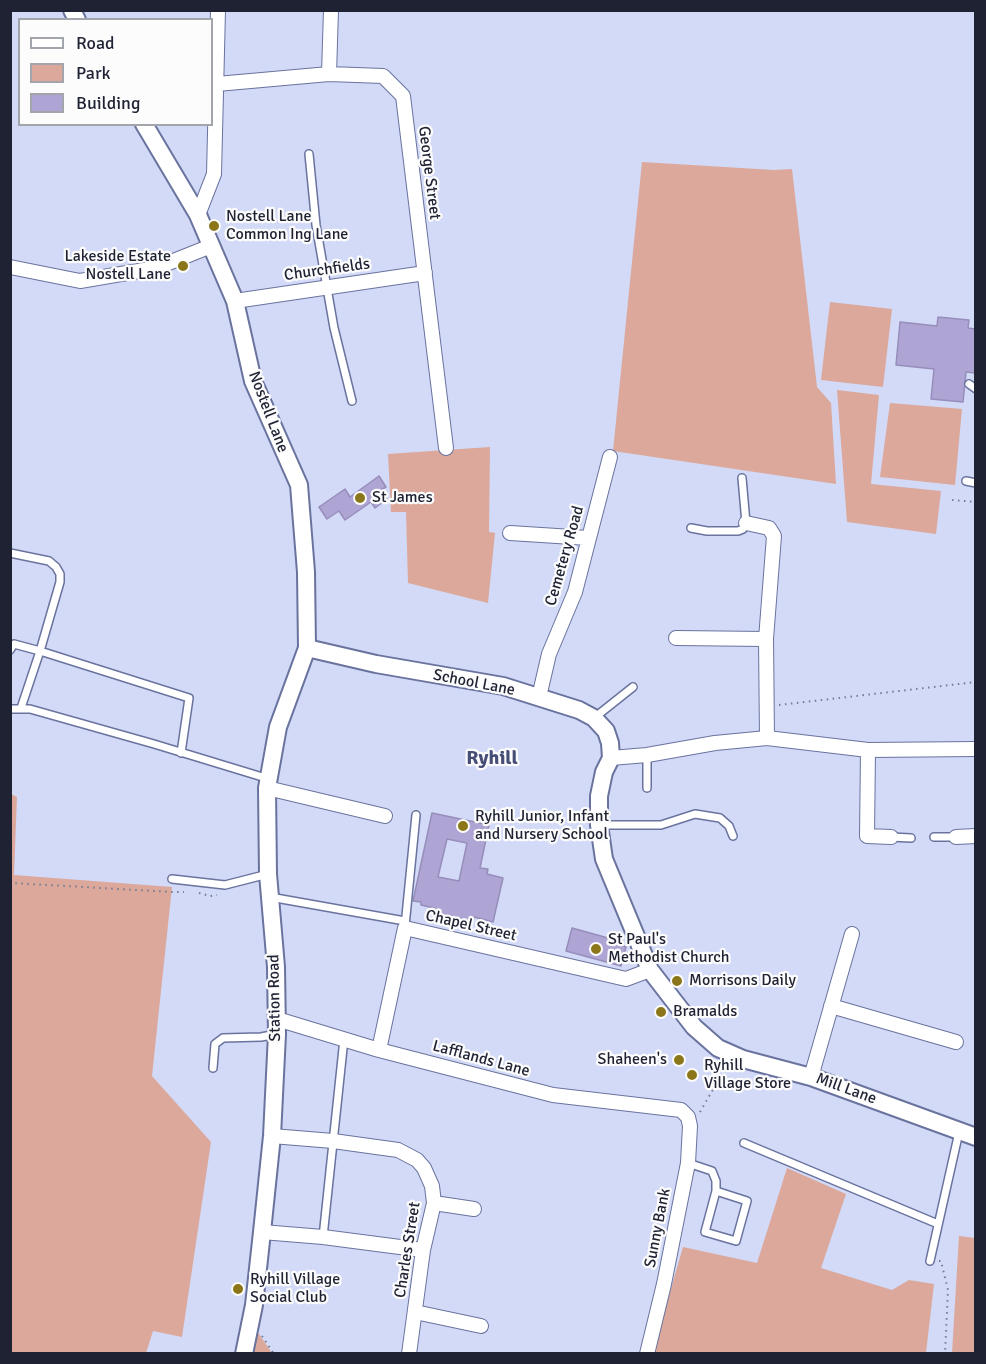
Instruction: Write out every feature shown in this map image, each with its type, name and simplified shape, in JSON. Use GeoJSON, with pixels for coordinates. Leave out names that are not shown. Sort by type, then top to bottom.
{"type":"FeatureCollection","features":[{"type":"Feature","properties":{"kind":"street"},"geometry":{"type":"LineString","coordinates":[[198,215],[214,174],[218,10]]}},
{"type":"Feature","properties":{"kind":"street"},"geometry":{"type":"LineString","coordinates":[[330,74],[331,10]]}},
{"type":"Feature","properties":{"kind":"street","name":"George Street"},"geometry":{"type":"LineString","coordinates":[[217,84],[330,74],[383,76],[403,96],[446,448]]}},
{"type":"Feature","properties":{"kind":"street","name":"Nostell Lane"},"geometry":{"type":"LineString","coordinates":[[145,126],[198,215],[235,300],[253,381],[299,485],[306,572],[307,648]]}},
{"type":"Feature","properties":{"kind":"street"},"geometry":{"type":"LineString","coordinates":[[10,267],[80,281],[156,268],[211,246]]}},
{"type":"Feature","properties":{"kind":"street","name":"Churchfields"},"geometry":{"type":"LineString","coordinates":[[235,300],[424,273]]}},
{"type":"Feature","properties":{"kind":"street","name":"Cemetery Road"},"geometry":{"type":"LineString","coordinates":[[539,697],[549,654],[575,592],[610,457]]}},
{"type":"Feature","properties":{"kind":"street"},"geometry":{"type":"LineString","coordinates":[[746,523],[769,528],[774,536],[766,639],[766,738]]}},
{"type":"Feature","properties":{"kind":"street"},"geometry":{"type":"LineString","coordinates":[[510,533],[588,538]]}},
{"type":"Feature","properties":{"kind":"street"},"geometry":{"type":"LineString","coordinates":[[676,638],[766,639]]}},
{"type":"Feature","properties":{"kind":"street","name":"School Lane"},"geometry":{"type":"LineString","coordinates":[[307,648],[376,664],[503,686],[579,710],[594,718]]}},
{"type":"Feature","properties":{"kind":"street","name":"Station Road"},"geometry":{"type":"LineString","coordinates":[[244,1353],[254,1305],[272,1136],[277,1026],[276,967],[268,874],[268,784],[278,727],[307,648]]}},
{"type":"Feature","properties":{"kind":"street"},"geometry":{"type":"LineString","coordinates":[[594,718],[606,731],[611,758],[766,738],[868,750],[975,749]]}},
{"type":"Feature","properties":{"kind":"street"},"geometry":{"type":"LineString","coordinates":[[868,750],[867,836],[891,837]]}},
{"type":"Feature","properties":{"kind":"street","name":"Mill Lane"},"geometry":{"type":"LineString","coordinates":[[611,758],[604,772],[599,796],[599,825],[604,859],[650,970],[694,1027],[718,1048],[733,1055],[811,1077],[975,1137]]}},
{"type":"Feature","properties":{"kind":"street"},"geometry":{"type":"LineString","coordinates":[[268,784],[385,816]]}},
{"type":"Feature","properties":{"kind":"street"},"geometry":{"type":"LineString","coordinates":[[956,837],[975,836]]}},
{"type":"Feature","properties":{"kind":"street","name":"Chapel Street"},"geometry":{"type":"LineString","coordinates":[[379,1050],[405,925],[626,979],[650,970]]}},
{"type":"Feature","properties":{"kind":"street"},"geometry":{"type":"LineString","coordinates":[[811,1077],[831,1006],[840,950],[852,934]]}},
{"type":"Feature","properties":{"kind":"street"},"geometry":{"type":"LineString","coordinates":[[831,1006],[956,1042]]}},
{"type":"Feature","properties":{"kind":"street","name":"Lafflands Lane"},"geometry":{"type":"LineString","coordinates":[[277,1026],[344,1039],[553,1095],[681,1110]]}},
{"type":"Feature","properties":{"kind":"street","name":"Sunny Bank"},"geometry":{"type":"LineString","coordinates":[[646,1353],[664,1284],[688,1163],[690,1126],[688,1117],[681,1110]]}},
{"type":"Feature","properties":{"kind":"street","name":"Charles Street"},"geometry":{"type":"LineString","coordinates":[[272,1136],[398,1150],[409,1155],[424,1168],[432,1186],[434,1203],[423,1250],[409,1353]]}},
{"type":"Feature","properties":{"kind":"street"},"geometry":{"type":"LineString","coordinates":[[434,1203],[474,1209]]}},
{"type":"Feature","properties":{"kind":"street"},"geometry":{"type":"LineString","coordinates":[[262,1232],[323,1237],[423,1250]]}},
{"type":"Feature","properties":{"kind":"street"},"geometry":{"type":"LineString","coordinates":[[415,1312],[482,1326]]}},
{"type":"Feature","properties":{"kind":"lane"},"geometry":{"type":"LineString","coordinates":[[309,154],[316,225],[334,328],[352,401]]}},
{"type":"Feature","properties":{"kind":"lane"},"geometry":{"type":"LineString","coordinates":[[691,528],[707,531],[743,529],[746,523],[742,478]]}},
{"type":"Feature","properties":{"kind":"lane"},"geometry":{"type":"LineString","coordinates":[[966,481],[975,483]]}},
{"type":"Feature","properties":{"kind":"lane"},"geometry":{"type":"LineString","coordinates":[[10,554],[49,561],[60,574],[60,582],[40,651],[21,708]]}},
{"type":"Feature","properties":{"kind":"lane"},"geometry":{"type":"LineString","coordinates":[[12,646],[40,651],[189,698],[181,753]]}},
{"type":"Feature","properties":{"kind":"lane"},"geometry":{"type":"LineString","coordinates":[[594,718],[633,687]]}},
{"type":"Feature","properties":{"kind":"lane"},"geometry":{"type":"LineString","coordinates":[[10,709],[21,708],[181,753],[268,784]]}},
{"type":"Feature","properties":{"kind":"lane"},"geometry":{"type":"LineString","coordinates":[[647,755],[647,788]]}},
{"type":"Feature","properties":{"kind":"lane"},"geometry":{"type":"LineString","coordinates":[[599,825],[648,826],[671,823],[695,814],[720,818],[729,825],[733,836]]}},
{"type":"Feature","properties":{"kind":"lane"},"geometry":{"type":"LineString","coordinates":[[270,897],[405,925],[416,815]]}},
{"type":"Feature","properties":{"kind":"lane"},"geometry":{"type":"LineString","coordinates":[[891,837],[912,838]]}},
{"type":"Feature","properties":{"kind":"lane"},"geometry":{"type":"LineString","coordinates":[[934,837],[956,837]]}},
{"type":"Feature","properties":{"kind":"lane"},"geometry":{"type":"LineString","coordinates":[[172,879],[225,885],[268,874]]}},
{"type":"Feature","properties":{"kind":"lane"},"geometry":{"type":"LineString","coordinates":[[213,1068],[215,1044],[223,1038],[261,1037],[277,1026]]}},
{"type":"Feature","properties":{"kind":"lane"},"geometry":{"type":"LineString","coordinates":[[323,1237],[344,1039]]}},
{"type":"Feature","properties":{"kind":"lane"},"geometry":{"type":"LineString","coordinates":[[930,1261],[959,1132]]}},
{"type":"Feature","properties":{"kind":"lane"},"geometry":{"type":"LineString","coordinates":[[744,1143],[938,1224]]}},
{"type":"Feature","properties":{"kind":"lane"},"geometry":{"type":"LineString","coordinates":[[688,1163],[712,1171],[716,1181],[716,1191],[705,1232],[736,1241],[747,1201],[716,1191]]}},
{"type":"Feature","properties":{"kind":"path"},"geometry":{"type":"LineString","coordinates":[[952,500],[975,502]]}},
{"type":"Feature","properties":{"kind":"path"},"geometry":{"type":"LineString","coordinates":[[766,707],[975,682]]}},
{"type":"Feature","properties":{"kind":"path"},"geometry":{"type":"LineString","coordinates":[[10,881],[171,892],[191,891],[210,896],[218,895]]}},
{"type":"Feature","properties":{"kind":"path"},"geometry":{"type":"LineString","coordinates":[[696,1117],[733,1055]]}},
{"type":"Feature","properties":{"kind":"path"},"geometry":{"type":"LineString","coordinates":[[930,1261],[941,1262],[948,1290],[945,1353]]}},
{"type":"Feature","properties":{"kind":"green space"},"geometry":{"type":"Polygon","coordinates":[[[642,162],[774,170],[792,169],[817,387],[831,403],[836,484],[613,451],[642,162]]]}},
{"type":"Feature","properties":{"kind":"green space"},"geometry":{"type":"Polygon","coordinates":[[[830,302],[892,309],[883,387],[821,380],[830,302]]]}},
{"type":"Feature","properties":{"kind":"green space"},"geometry":{"type":"Polygon","coordinates":[[[837,390],[879,395],[871,484],[941,491],[936,534],[847,522],[837,390]]]}},
{"type":"Feature","properties":{"kind":"green space"},"geometry":{"type":"Polygon","coordinates":[[[890,403],[962,409],[955,485],[880,477],[890,403]]]}},
{"type":"Feature","properties":{"kind":"green space"},"geometry":{"type":"Polygon","coordinates":[[[490,447],[489,532],[495,533],[488,603],[408,583],[406,512],[391,512],[388,454],[490,447]]]}},
{"type":"Feature","properties":{"kind":"green space"},"geometry":{"type":"Polygon","coordinates":[[[11,794],[17,797],[14,875],[172,887],[152,1076],[211,1142],[182,1337],[153,1331],[146,1353],[11,1353],[11,794]]]}},
{"type":"Feature","properties":{"kind":"green space"},"geometry":{"type":"Polygon","coordinates":[[[787,1168],[846,1194],[821,1268],[892,1290],[909,1280],[934,1284],[926,1353],[652,1354],[683,1247],[757,1263],[787,1168]]]}},
{"type":"Feature","properties":{"kind":"green space"},"geometry":{"type":"Polygon","coordinates":[[[959,1236],[975,1238],[975,1353],[952,1353],[959,1236]]]}},
{"type":"Feature","properties":{"kind":"green space"},"geometry":{"type":"Polygon","coordinates":[[[252,1330],[259,1334],[272,1353],[246,1354],[252,1330]]]}},
{"type":"Feature","properties":{"kind":"building"},"geometry":{"type":"Polygon","coordinates":[[[938,317],[969,320],[968,328],[975,329],[975,373],[966,372],[963,402],[931,399],[934,369],[896,365],[900,322],[937,326],[938,317]]]}},
{"type":"Feature","properties":{"kind":"building","name":"St James"},"geometry":{"type":"Polygon","coordinates":[[[379,476],[386,487],[381,490],[387,499],[375,508],[371,502],[345,520],[339,511],[327,519],[319,507],[345,489],[350,497],[379,476]]]}},
{"type":"Feature","properties":{"kind":"building"},"geometry":{"type":"Polygon","coordinates":[[[432,813],[489,825],[480,868],[488,869],[487,874],[503,878],[493,922],[474,917],[473,921],[433,912],[434,908],[413,901],[432,813]],[[447,839],[438,877],[459,881],[467,843],[447,839]]]}},
{"type":"Feature","properties":{"kind":"building","name":"St Paul's Methodist Church"},"geometry":{"type":"Polygon","coordinates":[[[572,928],[619,941],[618,944],[626,947],[621,966],[566,951],[572,928]]]}},
{"type":"Feature","properties":{"kind":"place","name":"Nostell Lane Common Ing Lane"},"geometry":{"type":"Point","coordinates":[214,226]}},
{"type":"Feature","properties":{"kind":"place","name":"Lakeside Estate Nostell Lane"},"geometry":{"type":"Point","coordinates":[183,266]}},
{"type":"Feature","properties":{"kind":"place","name":"St James"},"geometry":{"type":"Point","coordinates":[360,498]}},
{"type":"Feature","properties":{"kind":"place","name":"Ryhill Junior, Infant and Nursery School"},"geometry":{"type":"Point","coordinates":[463,826]}},
{"type":"Feature","properties":{"kind":"place","name":"St Paul's Methodist Church"},"geometry":{"type":"Point","coordinates":[596,949]}},
{"type":"Feature","properties":{"kind":"place","name":"Morrisons Daily"},"geometry":{"type":"Point","coordinates":[677,981]}},
{"type":"Feature","properties":{"kind":"place","name":"Bramalds"},"geometry":{"type":"Point","coordinates":[661,1012]}},
{"type":"Feature","properties":{"kind":"place","name":"Shaheen's"},"geometry":{"type":"Point","coordinates":[679,1060]}},
{"type":"Feature","properties":{"kind":"place","name":"Ryhill Village Store"},"geometry":{"type":"Point","coordinates":[692,1075]}},
{"type":"Feature","properties":{"kind":"place","name":"Ryhill Village Social Club"},"geometry":{"type":"Point","coordinates":[238,1289]}},
{"type":"Feature","properties":{"kind":"district","name":"Ryhill"},"geometry":{"type":"Point","coordinates":[492,759]}}]}
